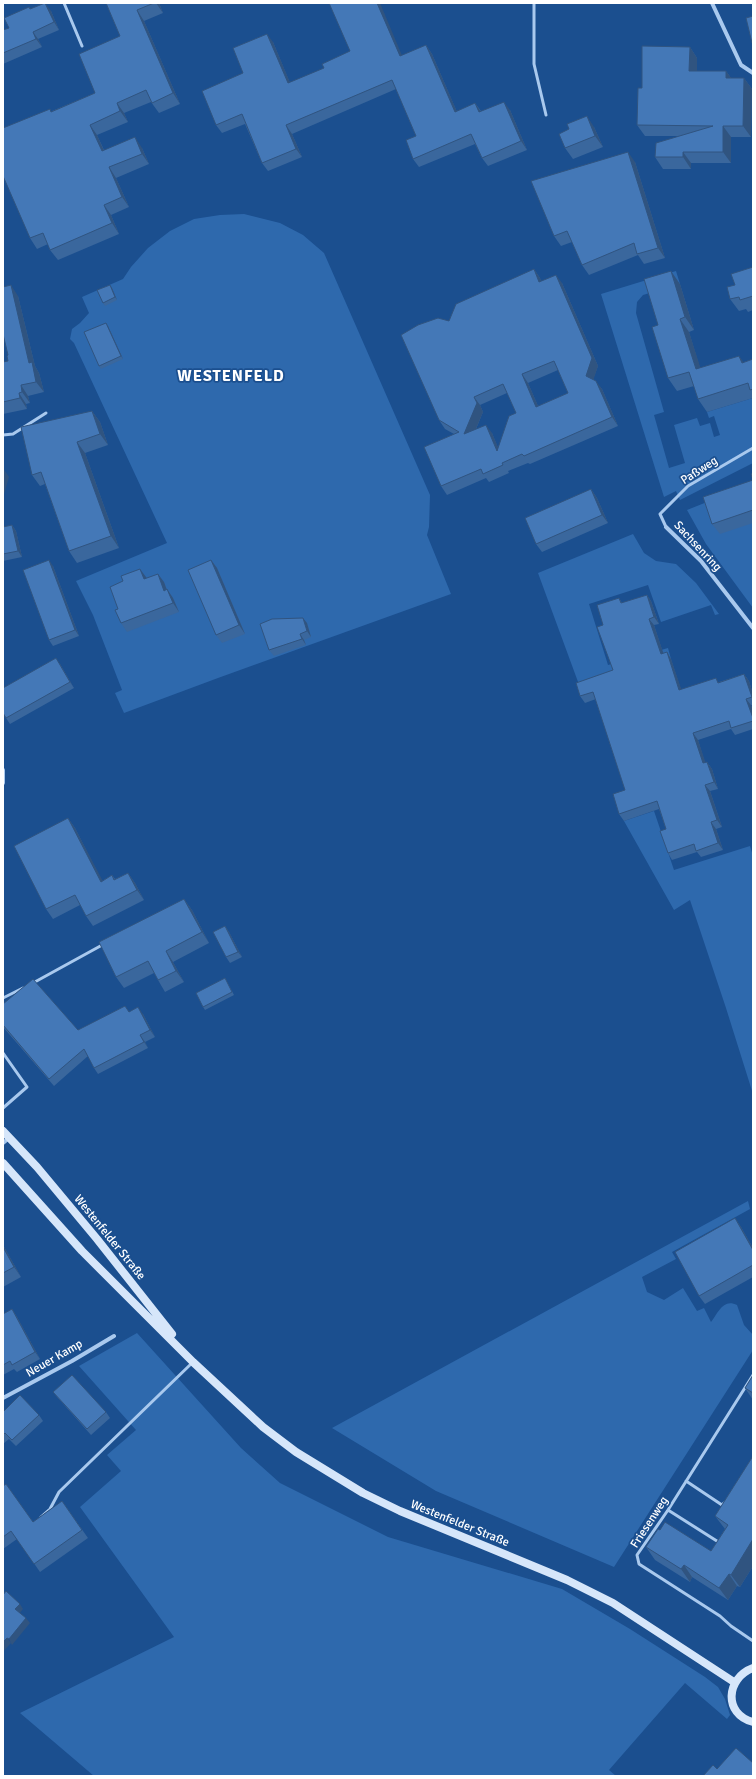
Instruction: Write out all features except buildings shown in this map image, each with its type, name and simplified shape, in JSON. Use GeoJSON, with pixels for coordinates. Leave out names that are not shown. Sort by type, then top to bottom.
{"type":"FeatureCollection","features":[{"type":"Feature","properties":{"kind":"street"},"geometry":{"type":"LineString","coordinates":[[712,3],[741,65],[753,73]]}},
{"type":"Feature","properties":{"kind":"street","name":"Sachsenring"},"geometry":{"type":"LineString","coordinates":[[666,527],[701,560],[753,628]]}},
{"type":"Feature","properties":{"kind":"street"},"geometry":{"type":"LineString","coordinates":[[3,770],[3,783]]}},
{"type":"Feature","properties":{"kind":"street","name":"Westenfelder Straße"},"geometry":{"type":"LineString","coordinates":[[3,1131],[6,1141],[37,1167],[97,1239],[193,1362]]}},
{"type":"Feature","properties":{"kind":"street","name":"Westenfelder Straße"},"geometry":{"type":"LineString","coordinates":[[3,1163],[82,1251],[193,1362],[263,1427],[296,1452],[363,1494],[432,1525],[567,1580],[613,1603],[734,1682]]}},
{"type":"Feature","properties":{"kind":"street","name":"Neuer Kamp"},"geometry":{"type":"LineString","coordinates":[[3,1398],[72,1361],[114,1336]]}},
{"type":"Feature","properties":{"kind":"street"},"geometry":{"type":"LineString","coordinates":[[753,1668],[746,1671],[734,1682],[732,1697],[733,1704],[743,1717],[753,1722]]}},
{"type":"Feature","properties":{"kind":"lane"},"geometry":{"type":"LineString","coordinates":[[64,3],[82,46]]}},
{"type":"Feature","properties":{"kind":"lane"},"geometry":{"type":"LineString","coordinates":[[534,3],[534,64],[546,115]]}},
{"type":"Feature","properties":{"kind":"lane"},"geometry":{"type":"LineString","coordinates":[[3,435],[13,434],[46,413]]}},
{"type":"Feature","properties":{"kind":"lane","name":"Paßweg"},"geometry":{"type":"LineString","coordinates":[[660,514],[688,486],[753,448]]}},
{"type":"Feature","properties":{"kind":"lane","name":"Sachsenring"},"geometry":{"type":"LineString","coordinates":[[660,514],[666,527]]}},
{"type":"Feature","properties":{"kind":"lane"},"geometry":{"type":"LineString","coordinates":[[32,984],[107,942]]}},
{"type":"Feature","properties":{"kind":"lane"},"geometry":{"type":"LineString","coordinates":[[3,998],[24,988]]}},
{"type":"Feature","properties":{"kind":"lane"},"geometry":{"type":"LineString","coordinates":[[3,1053],[27,1087],[3,1108]]}},
{"type":"Feature","properties":{"kind":"lane"},"geometry":{"type":"LineString","coordinates":[[39,1518],[50,1509],[59,1492],[193,1362]]}},
{"type":"Feature","properties":{"kind":"lane","name":"Friesenweg"},"geometry":{"type":"LineString","coordinates":[[752,1639],[731,1626],[720,1616],[639,1564],[637,1555],[668,1510],[753,1375]]}},
{"type":"Feature","properties":{"kind":"lane"},"geometry":{"type":"LineString","coordinates":[[686,1481],[722,1505],[727,1499]]}},
{"type":"Feature","properties":{"kind":"lane"},"geometry":{"type":"LineString","coordinates":[[668,1510],[725,1546]]}},
{"type":"Feature","properties":{"kind":"shaded area"},"geometry":{"type":"Polygon","coordinates":[[[244,214],[280,223],[303,235],[324,253],[430,495],[429,527],[427,535],[451,594],[124,713],[115,693],[122,690],[93,615],[76,581],[167,543],[74,343],[70,339],[72,329],[89,313],[82,297],[123,279],[131,267],[148,248],[170,231],[194,219],[220,215],[244,214]]]}},
{"type":"Feature","properties":{"kind":"shaded area"},"geometry":{"type":"Polygon","coordinates":[[[676,271],[680,284],[643,295],[637,302],[636,313],[664,412],[654,415],[669,468],[685,463],[674,425],[697,418],[700,426],[710,423],[714,437],[720,435],[714,416],[709,418],[707,412],[753,398],[753,463],[680,500],[676,491],[664,497],[601,294],[676,271]]]}},
{"type":"Feature","properties":{"kind":"shaded area"},"geometry":{"type":"Polygon","coordinates":[[[753,490],[753,608],[706,544],[687,510],[717,498],[753,490]]]}},
{"type":"Feature","properties":{"kind":"shaded area"},"geometry":{"type":"Polygon","coordinates":[[[633,534],[644,553],[656,561],[676,564],[696,583],[719,614],[715,615],[711,605],[661,622],[648,585],[589,604],[608,665],[668,648],[671,659],[581,690],[538,573],[633,534]]]}},
{"type":"Feature","properties":{"kind":"shaded area"},"geometry":{"type":"Polygon","coordinates":[[[654,811],[674,870],[750,846],[753,856],[753,1094],[690,900],[674,910],[624,821],[654,811]]]}},
{"type":"Feature","properties":{"kind":"shaded area"},"geometry":{"type":"Polygon","coordinates":[[[748,1201],[750,1209],[672,1252],[676,1259],[642,1277],[647,1292],[664,1300],[683,1288],[697,1311],[704,1308],[711,1322],[724,1305],[732,1303],[737,1305],[744,1325],[753,1335],[753,1350],[614,1567],[436,1491],[332,1428],[748,1201]]]}},
{"type":"Feature","properties":{"kind":"shaded area"},"geometry":{"type":"Polygon","coordinates":[[[137,1333],[241,1448],[280,1483],[388,1537],[562,1589],[630,1629],[705,1677],[718,1687],[725,1699],[730,1715],[727,1719],[685,1683],[609,1770],[616,1776],[94,1776],[20,1713],[174,1637],[80,1507],[121,1471],[107,1455],[136,1430],[79,1366],[137,1333]]]}},
{"type":"Feature","properties":{"kind":"district","name":"WESTENFELD"},"geometry":{"type":"Point","coordinates":[231,375]}}]}
